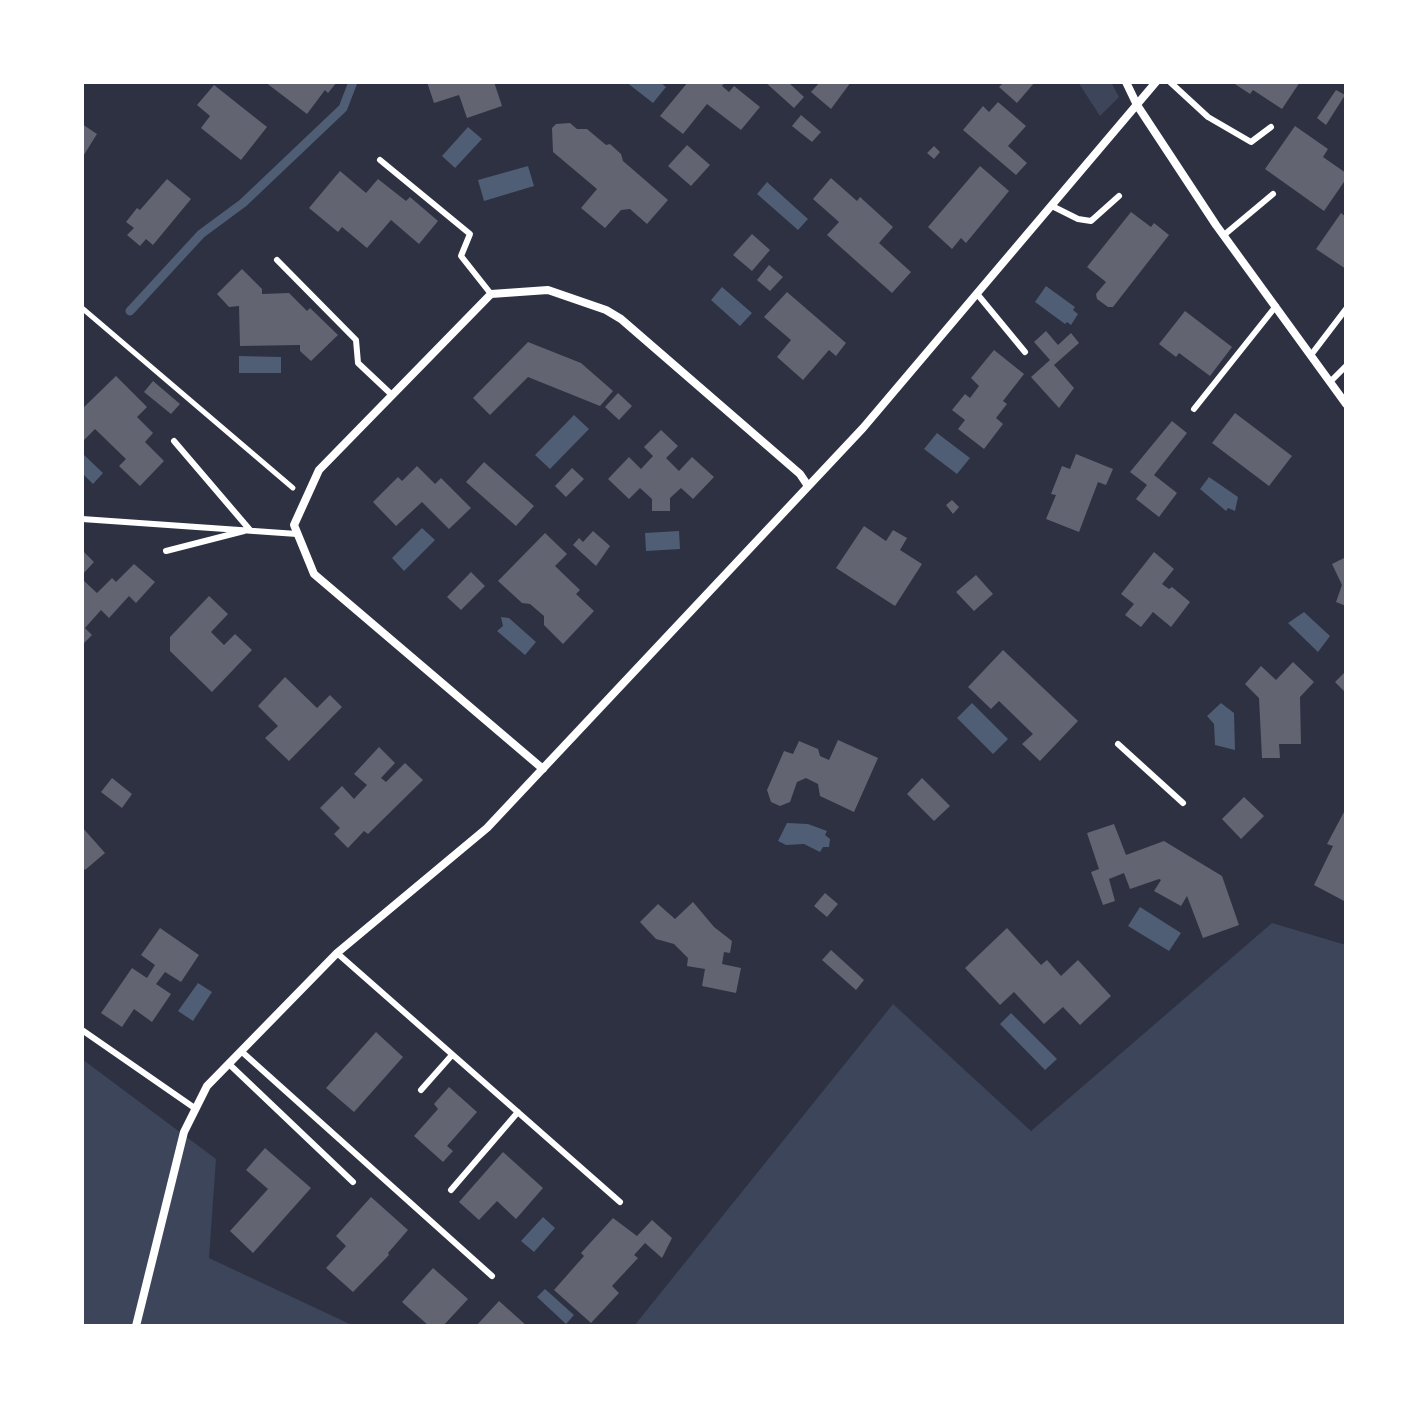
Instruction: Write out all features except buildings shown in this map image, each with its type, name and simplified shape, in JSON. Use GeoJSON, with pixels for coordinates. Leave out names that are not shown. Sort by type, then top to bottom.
{"type":"FeatureCollection","features":[{"type":"Feature","properties":{"kind":"street"},"geometry":{"type":"LineString","coordinates":[[1126,82],[1137,105],[1224,235],[1346,404]]}},
{"type":"Feature","properties":{"kind":"street"},"geometry":{"type":"LineString","coordinates":[[136,1326],[184,1132],[207,1086],[337,953],[487,828],[543,769],[863,428],[1156,82]]}},
{"type":"Feature","properties":{"kind":"street"},"geometry":{"type":"LineString","coordinates":[[543,769],[314,574],[294,525],[319,470],[491,294],[548,290],[606,310],[621,319],[800,474],[808,486]]}},
{"type":"Feature","properties":{"kind":"lane"},"geometry":{"type":"LineString","coordinates":[[1170,82],[1208,117],[1251,142],[1271,127]]}},
{"type":"Feature","properties":{"kind":"lane"},"geometry":{"type":"LineString","coordinates":[[380,160],[470,234],[461,256],[491,294]]}},
{"type":"Feature","properties":{"kind":"lane"},"geometry":{"type":"LineString","coordinates":[[1224,235],[1273,194]]}},
{"type":"Feature","properties":{"kind":"lane"},"geometry":{"type":"LineString","coordinates":[[1052,206],[1078,219],[1091,221],[1119,196]]}},
{"type":"Feature","properties":{"kind":"lane"},"geometry":{"type":"LineString","coordinates":[[277,260],[356,340],[358,363],[392,395]]}},
{"type":"Feature","properties":{"kind":"lane"},"geometry":{"type":"LineString","coordinates":[[978,295],[1025,352]]}},
{"type":"Feature","properties":{"kind":"lane"},"geometry":{"type":"LineString","coordinates":[[1194,409],[1276,306]]}},
{"type":"Feature","properties":{"kind":"lane"},"geometry":{"type":"LineString","coordinates":[[1311,355],[1346,309]]}},
{"type":"Feature","properties":{"kind":"lane"},"geometry":{"type":"LineString","coordinates":[[1330,382],[1346,366]]}},
{"type":"Feature","properties":{"kind":"lane"},"geometry":{"type":"LineString","coordinates":[[174,441],[250,530]]}},
{"type":"Feature","properties":{"kind":"lane"},"geometry":{"type":"LineString","coordinates":[[82,519],[297,534]]}},
{"type":"Feature","properties":{"kind":"lane"},"geometry":{"type":"LineString","coordinates":[[166,551],[250,530]]}},
{"type":"Feature","properties":{"kind":"lane"},"geometry":{"type":"LineString","coordinates":[[1118,744],[1183,803]]}},
{"type":"Feature","properties":{"kind":"lane"},"geometry":{"type":"LineString","coordinates":[[337,953],[620,1202]]}},
{"type":"Feature","properties":{"kind":"lane"},"geometry":{"type":"LineString","coordinates":[[82,1030],[196,1109]]}},
{"type":"Feature","properties":{"kind":"lane"},"geometry":{"type":"LineString","coordinates":[[241,1051],[492,1276]]}},
{"type":"Feature","properties":{"kind":"lane"},"geometry":{"type":"LineString","coordinates":[[421,1090],[452,1055]]}},
{"type":"Feature","properties":{"kind":"lane"},"geometry":{"type":"LineString","coordinates":[[229,1064],[353,1182]]}},
{"type":"Feature","properties":{"kind":"lane"},"geometry":{"type":"LineString","coordinates":[[451,1190],[518,1112]]}},
{"type":"Feature","properties":{"kind":"path"},"geometry":{"type":"LineString","coordinates":[[82,308],[306,499]]}},
{"type":"Feature","properties":{"kind":"shaded area"},"geometry":{"type":"Polygon","coordinates":[[[626,82],[660,82],[666,87],[653,103],[626,82]]]}},
{"type":"Feature","properties":{"kind":"shaded area"},"geometry":{"type":"Polygon","coordinates":[[[1078,82],[1111,82],[1119,97],[1100,116],[1078,82]]]}},
{"type":"Feature","properties":{"kind":"shaded area"},"geometry":{"type":"Polygon","coordinates":[[[468,127],[482,139],[455,168],[442,156],[468,127]]]}},
{"type":"Feature","properties":{"kind":"shaded area"},"geometry":{"type":"Polygon","coordinates":[[[528,166],[534,186],[484,201],[478,180],[528,166]]]}},
{"type":"Feature","properties":{"kind":"shaded area"},"geometry":{"type":"Polygon","coordinates":[[[767,182],[808,219],[798,230],[757,194],[767,182]]]}},
{"type":"Feature","properties":{"kind":"shaded area"},"geometry":{"type":"Polygon","coordinates":[[[1046,286],[1075,307],[1073,310],[1078,314],[1071,325],[1035,302],[1046,286]]]}},
{"type":"Feature","properties":{"kind":"shaded area"},"geometry":{"type":"Polygon","coordinates":[[[722,287],[752,313],[740,326],[711,300],[722,287]]]}},
{"type":"Feature","properties":{"kind":"shaded area"},"geometry":{"type":"Polygon","coordinates":[[[239,356],[281,357],[281,373],[239,373],[239,356]]]}},
{"type":"Feature","properties":{"kind":"shaded area"},"geometry":{"type":"Polygon","coordinates":[[[574,415],[589,429],[550,469],[535,455],[574,415]]]}},
{"type":"Feature","properties":{"kind":"shaded area"},"geometry":{"type":"Polygon","coordinates":[[[937,433],[970,458],[957,474],[924,449],[937,433]]]}},
{"type":"Feature","properties":{"kind":"shaded area"},"geometry":{"type":"Polygon","coordinates":[[[82,453],[103,473],[93,484],[82,473],[82,453]]]}},
{"type":"Feature","properties":{"kind":"shaded area"},"geometry":{"type":"Polygon","coordinates":[[[1209,477],[1238,497],[1235,511],[1228,508],[1226,511],[1200,489],[1209,477]]]}},
{"type":"Feature","properties":{"kind":"shaded area"},"geometry":{"type":"Polygon","coordinates":[[[422,528],[435,540],[404,571],[392,558],[422,528]]]}},
{"type":"Feature","properties":{"kind":"shaded area"},"geometry":{"type":"Polygon","coordinates":[[[679,531],[680,549],[646,551],[645,533],[679,531]]]}},
{"type":"Feature","properties":{"kind":"shaded area"},"geometry":{"type":"Polygon","coordinates":[[[1304,612],[1330,636],[1318,652],[1288,623],[1304,612]]]}},
{"type":"Feature","properties":{"kind":"shaded area"},"geometry":{"type":"Polygon","coordinates":[[[501,617],[509,618],[536,642],[525,655],[497,631],[503,626],[501,617]]]}},
{"type":"Feature","properties":{"kind":"shaded area"},"geometry":{"type":"Polygon","coordinates":[[[972,703],[1008,739],[993,754],[957,718],[972,703]]]}},
{"type":"Feature","properties":{"kind":"shaded area"},"geometry":{"type":"Polygon","coordinates":[[[1221,703],[1234,713],[1235,750],[1215,745],[1214,724],[1207,716],[1221,703]]]}},
{"type":"Feature","properties":{"kind":"shaded area"},"geometry":{"type":"Polygon","coordinates":[[[787,823],[808,824],[827,831],[825,835],[830,839],[829,847],[823,847],[820,852],[804,844],[786,845],[778,841],[787,823]]]}},
{"type":"Feature","properties":{"kind":"shaded area"},"geometry":{"type":"Polygon","coordinates":[[[1140,907],[1181,933],[1169,951],[1128,926],[1140,907]]]}},
{"type":"Feature","properties":{"kind":"shaded area"},"geometry":{"type":"Polygon","coordinates":[[[1272,923],[1346,945],[1346,1326],[634,1326],[893,1004],[1031,1131],[1272,923]]]}},
{"type":"Feature","properties":{"kind":"shaded area"},"geometry":{"type":"Polygon","coordinates":[[[198,983],[212,992],[193,1021],[178,1011],[198,983]]]}},
{"type":"Feature","properties":{"kind":"shaded area"},"geometry":{"type":"Polygon","coordinates":[[[1011,1013],[1057,1059],[1045,1070],[1000,1024],[1011,1013]]]}},
{"type":"Feature","properties":{"kind":"shaded area"},"geometry":{"type":"Polygon","coordinates":[[[82,1059],[216,1159],[209,1258],[354,1326],[82,1326],[82,1059]]]}},
{"type":"Feature","properties":{"kind":"shaded area"},"geometry":{"type":"Polygon","coordinates":[[[543,1217],[555,1228],[534,1252],[521,1241],[543,1217]]]}},
{"type":"Feature","properties":{"kind":"shaded area"},"geometry":{"type":"Polygon","coordinates":[[[545,1289],[574,1315],[566,1324],[537,1297],[545,1289]]]}},
{"type":"Feature","properties":{"kind":"waterway"},"geometry":{"type":"LineString","coordinates":[[130,311],[201,234],[243,203],[343,108],[353,82]]}}]}
